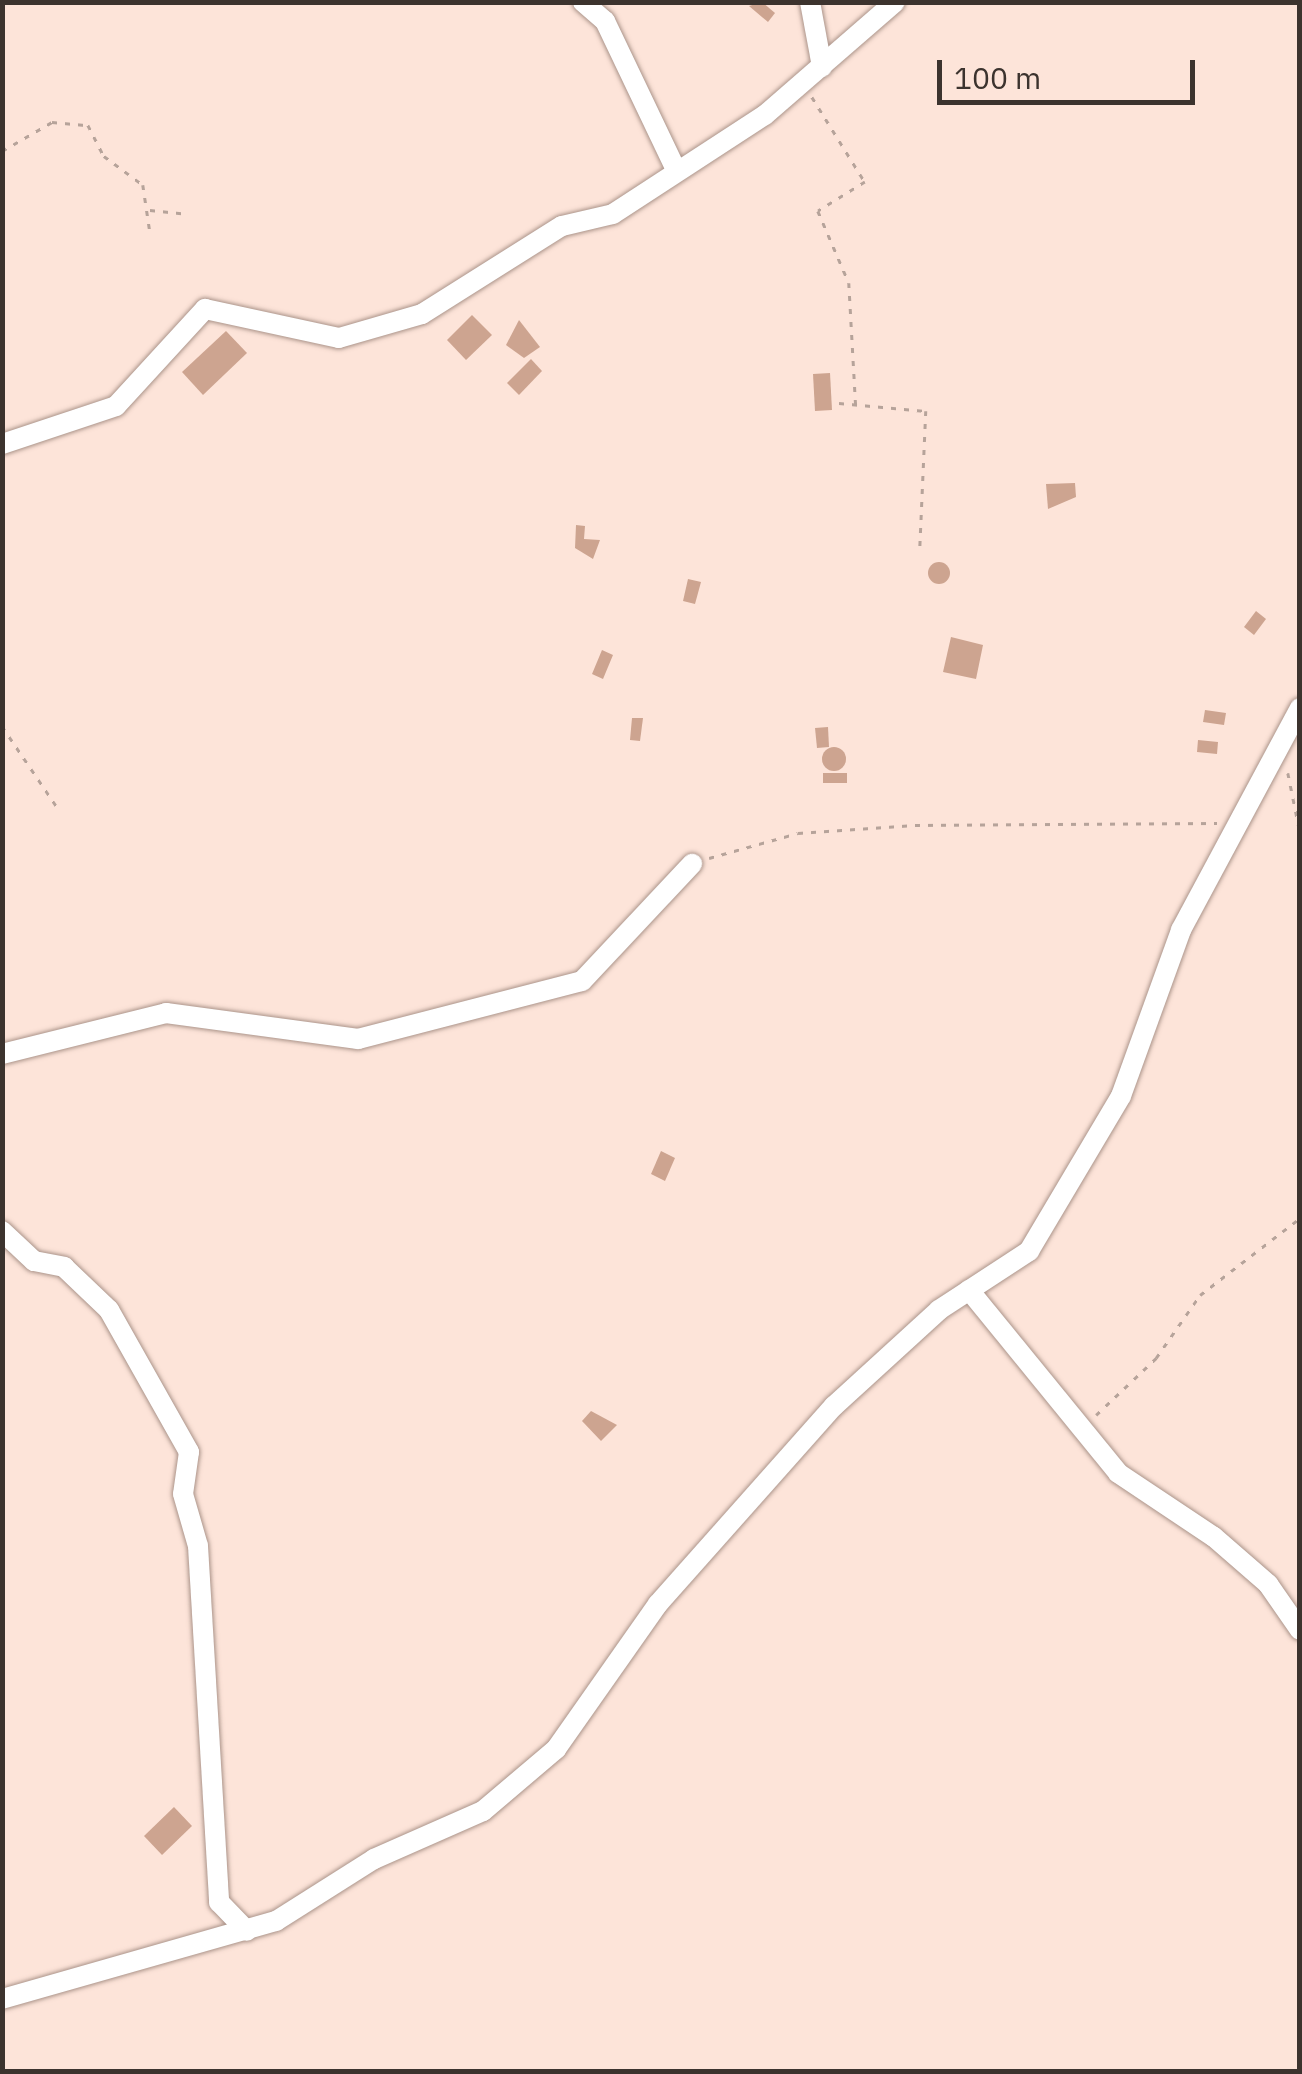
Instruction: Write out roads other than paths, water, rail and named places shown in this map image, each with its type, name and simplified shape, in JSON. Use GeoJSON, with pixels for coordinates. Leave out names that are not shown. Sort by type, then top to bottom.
{"type":"FeatureCollection","features":[{"type":"Feature","properties":{"kind":"street"},"geometry":{"type":"LineString","coordinates":[[583,2],[605,21],[677,172]]}},
{"type":"Feature","properties":{"kind":"street"},"geometry":{"type":"LineString","coordinates":[[810,2],[822,67]]}},
{"type":"Feature","properties":{"kind":"street"},"geometry":{"type":"LineString","coordinates":[[2,444],[116,406],[205,309],[339,338],[422,314],[562,226],[613,214],[677,172],[803,83],[895,2]]}},
{"type":"Feature","properties":{"kind":"street"},"geometry":{"type":"LineString","coordinates":[[2,1999],[247,1931],[482,1811],[556,1750],[658,1604],[834,1406],[969,1290],[1028,1251],[1121,1096],[1182,930],[1234,822],[1300,708]]}},
{"type":"Feature","properties":{"kind":"street"},"geometry":{"type":"LineString","coordinates":[[2,1054],[166,1013],[358,1039],[582,982],[692,864]]}},
{"type":"Feature","properties":{"kind":"street"},"geometry":{"type":"LineString","coordinates":[[2,1231],[34,1261],[64,1267],[109,1310],[189,1452],[183,1494],[198,1546],[219,1902],[247,1931]]}},
{"type":"Feature","properties":{"kind":"street"},"geometry":{"type":"LineString","coordinates":[[969,1290],[1086,1427],[1118,1473],[1268,1584],[1300,1630]]}}]}
